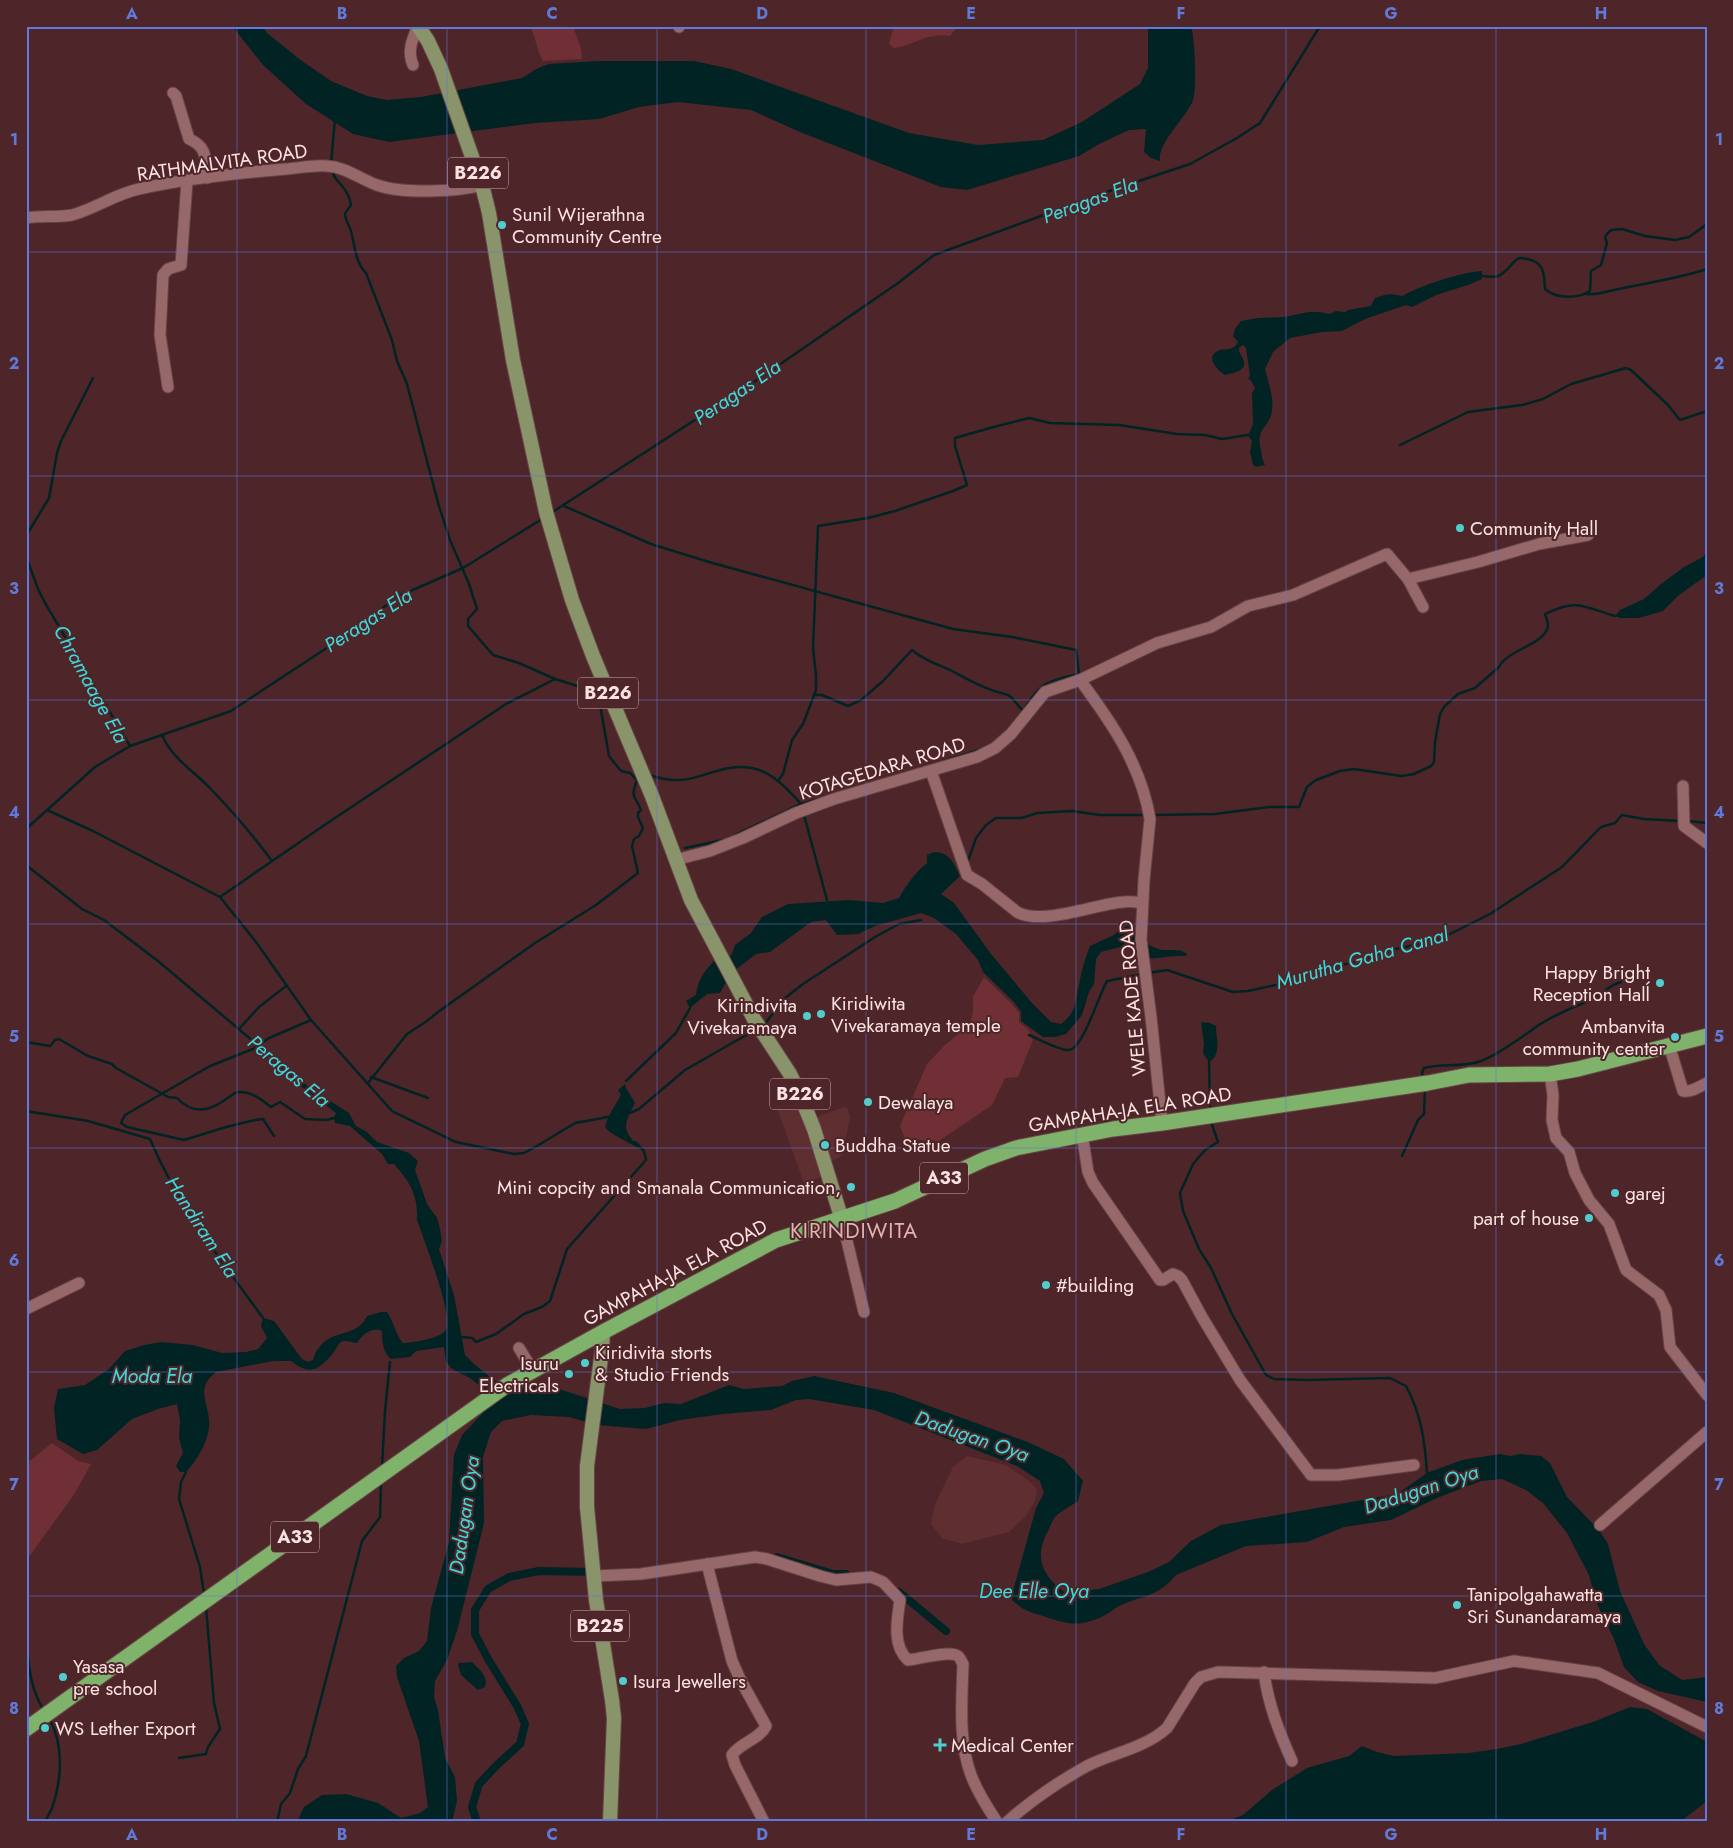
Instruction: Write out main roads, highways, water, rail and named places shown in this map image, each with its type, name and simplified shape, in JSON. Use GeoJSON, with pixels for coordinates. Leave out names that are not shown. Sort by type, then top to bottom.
{"type":"FeatureCollection","features":[{"type":"Feature","properties":{"kind":"highway","name":"GAMPAHA-JA ELA ROAD"},"geometry":{"type":"LineString","coordinates":[[26,1729],[490,1397],[602,1332],[776,1240],[894,1202],[985,1159],[1013,1149],[1082,1134],[1424,1084],[1469,1075],[1550,1074],[1578,1069],[1707,1036]]}},
{"type":"Feature","properties":{"kind":"main road","name":"B226"},"geometry":{"type":"LineString","coordinates":[[418,26],[428,41],[441,69],[482,185],[489,213],[513,360],[547,518],[572,600],[652,796],[674,860],[691,900],[754,1019],[790,1074],[801,1097],[819,1145],[842,1220]]}},
{"type":"Feature","properties":{"kind":"main road","name":"B225"},"geometry":{"type":"LineString","coordinates":[[602,1332],[602,1350],[587,1466],[587,1508],[596,1600],[614,1718],[610,1822]]}},
{"type":"Feature","properties":{"kind":"water"},"geometry":{"type":"Polygon","coordinates":[[[232,26],[262,26],[267,33],[302,61],[331,81],[367,96],[387,100],[421,97],[522,78],[538,68],[549,64],[597,61],[694,61],[731,69],[909,133],[978,145],[1043,140],[1082,122],[1140,84],[1148,68],[1148,26],[1191,26],[1195,85],[1190,107],[1163,146],[1160,161],[1151,158],[1144,152],[1146,129],[1129,130],[1079,156],[967,190],[941,187],[800,132],[751,110],[678,102],[639,107],[599,119],[535,123],[389,142],[353,134],[306,104],[263,65],[232,26]]]}},
{"type":"Feature","properties":{"kind":"water"},"geometry":{"type":"Polygon","coordinates":[[[1482,271],[1482,279],[1436,295],[1412,307],[1406,305],[1365,319],[1342,331],[1322,332],[1290,338],[1273,352],[1265,369],[1271,395],[1272,411],[1260,437],[1265,465],[1256,467],[1253,465],[1250,452],[1252,441],[1248,436],[1253,424],[1252,393],[1255,388],[1248,378],[1250,376],[1246,348],[1243,345],[1239,348],[1244,366],[1236,372],[1225,375],[1215,366],[1212,359],[1215,353],[1220,350],[1230,349],[1236,345],[1238,342],[1233,336],[1235,329],[1241,321],[1284,317],[1309,312],[1329,314],[1336,311],[1345,312],[1371,306],[1375,298],[1391,294],[1402,296],[1440,280],[1482,271]]]}},
{"type":"Feature","properties":{"kind":"water"},"geometry":{"type":"Polygon","coordinates":[[[1707,551],[1707,575],[1679,595],[1663,611],[1639,618],[1620,618],[1615,616],[1620,610],[1644,599],[1684,567],[1703,557],[1707,551]]]}},
{"type":"Feature","properties":{"kind":"water"},"geometry":{"type":"Polygon","coordinates":[[[934,852],[948,856],[960,876],[941,894],[954,903],[991,954],[1032,1003],[1051,1022],[1061,1024],[1073,1011],[1082,970],[1090,946],[1114,935],[1127,926],[1135,930],[1137,934],[1141,955],[1132,952],[1124,946],[1101,952],[1096,959],[1094,984],[1089,992],[1082,1015],[1066,1034],[1055,1037],[1043,1037],[1021,1021],[1021,1012],[1014,1002],[983,972],[978,960],[956,934],[934,918],[921,913],[875,926],[858,934],[837,935],[826,920],[811,922],[770,952],[756,954],[726,977],[727,980],[720,993],[707,994],[690,1008],[686,1001],[696,995],[700,979],[709,967],[716,959],[719,964],[732,954],[735,945],[751,933],[762,917],[788,904],[849,900],[883,903],[899,898],[912,879],[927,863],[927,855],[934,852]]]}},
{"type":"Feature","properties":{"kind":"water"},"geometry":{"type":"Polygon","coordinates":[[[1142,943],[1162,950],[1177,950],[1187,954],[1186,956],[1143,958],[1142,943]]]}},
{"type":"Feature","properties":{"kind":"water"},"geometry":{"type":"Polygon","coordinates":[[[1201,1022],[1216,1026],[1217,1051],[1216,1055],[1209,1062],[1203,1053],[1204,1044],[1201,1022]]]}},
{"type":"Feature","properties":{"kind":"water"},"geometry":{"type":"Polygon","coordinates":[[[258,1045],[310,1088],[349,1113],[356,1126],[367,1132],[377,1142],[409,1153],[418,1161],[415,1170],[427,1204],[437,1218],[440,1229],[442,1241],[439,1249],[454,1295],[465,1355],[508,1391],[544,1384],[620,1409],[645,1408],[664,1403],[681,1404],[729,1385],[744,1389],[782,1386],[792,1381],[814,1376],[894,1393],[1030,1443],[1064,1459],[1083,1481],[1078,1501],[1055,1517],[1041,1550],[1041,1558],[1046,1573],[1066,1593],[1099,1589],[1148,1572],[1169,1562],[1191,1541],[1221,1525],[1397,1494],[1427,1473],[1462,1460],[1500,1454],[1510,1456],[1520,1454],[1541,1456],[1550,1463],[1567,1497],[1599,1530],[1608,1544],[1620,1591],[1644,1644],[1659,1665],[1682,1680],[1707,1677],[1707,1702],[1658,1691],[1638,1682],[1624,1667],[1614,1639],[1597,1604],[1589,1575],[1567,1533],[1543,1503],[1526,1490],[1502,1479],[1481,1481],[1437,1498],[1391,1520],[1344,1527],[1307,1542],[1246,1546],[1176,1575],[1156,1592],[1119,1606],[1095,1620],[1073,1624],[1030,1612],[1012,1600],[1036,1508],[1044,1493],[1040,1481],[1017,1466],[874,1410],[809,1399],[796,1400],[771,1410],[680,1420],[646,1429],[597,1425],[569,1417],[531,1415],[502,1421],[491,1432],[483,1457],[484,1523],[457,1631],[447,1660],[435,1681],[434,1697],[438,1710],[445,1758],[455,1777],[457,1801],[452,1822],[351,1820],[349,1822],[297,1822],[304,1807],[322,1795],[346,1794],[378,1803],[401,1818],[420,1813],[428,1807],[419,1741],[397,1677],[396,1666],[404,1658],[419,1651],[427,1641],[431,1608],[449,1542],[454,1455],[462,1435],[496,1399],[470,1378],[452,1369],[446,1362],[444,1347],[416,1351],[410,1357],[391,1359],[385,1350],[382,1331],[375,1330],[365,1334],[357,1343],[341,1342],[324,1363],[315,1369],[304,1369],[291,1361],[273,1361],[216,1372],[206,1383],[204,1389],[209,1419],[206,1441],[199,1455],[186,1472],[180,1472],[176,1466],[183,1453],[179,1438],[180,1420],[177,1404],[132,1419],[97,1450],[83,1454],[57,1439],[54,1408],[58,1389],[85,1385],[109,1369],[125,1351],[144,1345],[161,1342],[193,1345],[222,1353],[246,1352],[258,1349],[267,1338],[261,1326],[263,1318],[274,1321],[302,1359],[308,1362],[313,1360],[318,1349],[332,1337],[355,1329],[362,1324],[367,1316],[381,1312],[387,1312],[403,1343],[433,1338],[446,1330],[446,1309],[417,1220],[416,1203],[412,1189],[394,1164],[388,1164],[382,1154],[350,1126],[335,1123],[336,1113],[293,1080],[258,1045]]]}},
{"type":"Feature","properties":{"kind":"water"},"geometry":{"type":"Polygon","coordinates":[[[625,1084],[635,1103],[628,1116],[627,1131],[638,1148],[605,1127],[621,1095],[618,1090],[625,1084]]]}},
{"type":"Feature","properties":{"kind":"water"},"geometry":{"type":"Polygon","coordinates":[[[472,1662],[483,1673],[486,1680],[485,1687],[478,1690],[461,1675],[458,1665],[459,1663],[472,1662]]]}},
{"type":"Feature","properties":{"kind":"water"},"geometry":{"type":"Polygon","coordinates":[[[1630,1707],[1647,1709],[1707,1742],[1707,1801],[1680,1822],[1225,1822],[1243,1815],[1272,1790],[1307,1768],[1349,1756],[1362,1746],[1394,1756],[1469,1753],[1497,1749],[1521,1744],[1593,1722],[1630,1707]]]}},
{"type":"Feature","properties":{"kind":"waterway","name":"Peragas Ela"},"geometry":{"type":"LineString","coordinates":[[551,513],[763,376],[898,283],[934,255],[1115,189],[1190,164],[1237,138],[1260,123],[1320,26]]}},
{"type":"Feature","properties":{"kind":"waterway"},"geometry":{"type":"LineString","coordinates":[[331,164],[335,119]]}},
{"type":"Feature","properties":{"kind":"waterway"},"geometry":{"type":"LineString","coordinates":[[332,169],[346,192],[351,205],[345,215],[351,231],[357,259],[366,273],[392,340],[397,361],[407,384],[438,503],[450,540],[469,584],[477,609],[468,619],[468,626],[493,655],[519,663],[555,679]]}},
{"type":"Feature","properties":{"kind":"waterway"},"geometry":{"type":"LineString","coordinates":[[1483,276],[1501,275],[1516,260],[1524,258],[1540,266],[1544,274],[1545,289],[1555,295],[1573,297],[1590,291],[1591,271],[1601,265],[1607,243],[1605,237],[1611,230],[1622,229],[1645,236],[1675,240],[1689,237],[1707,224]]}},
{"type":"Feature","properties":{"kind":"waterway"},"geometry":{"type":"LineString","coordinates":[[1586,294],[1600,293],[1707,269]]}},
{"type":"Feature","properties":{"kind":"waterway"},"geometry":{"type":"LineString","coordinates":[[1400,445],[1468,412],[1522,405],[1543,399],[1571,384],[1626,368],[1631,370],[1668,405],[1680,420],[1707,411]]}},
{"type":"Feature","properties":{"kind":"waterway","name":"Chramaage Ela"},"geometry":{"type":"LineString","coordinates":[[26,536],[49,498],[61,441],[93,378]]}},
{"type":"Feature","properties":{"kind":"waterway"},"geometry":{"type":"LineString","coordinates":[[778,781],[783,774],[792,740],[803,724],[816,690],[813,648],[818,526],[868,518],[895,511],[967,485],[955,446],[955,438],[1029,418],[1050,423],[1119,425],[1177,434],[1205,435],[1222,439],[1248,435]]}},
{"type":"Feature","properties":{"kind":"waterway"},"geometry":{"type":"LineString","coordinates":[[564,506],[651,544],[709,562],[953,629],[1012,637],[1076,650],[1079,674],[1046,684],[1040,688],[1023,711]]}},
{"type":"Feature","properties":{"kind":"waterway","name":"Peragas Ela"},"geometry":{"type":"LineString","coordinates":[[130,746],[231,711],[345,636],[399,596],[463,568],[542,519]]}},
{"type":"Feature","properties":{"kind":"waterway","name":"Chramaage Ela"},"geometry":{"type":"LineString","coordinates":[[26,556],[45,603],[130,746],[95,767],[26,829]]}},
{"type":"Feature","properties":{"kind":"waterway"},"geometry":{"type":"LineString","coordinates":[[1154,815],[1215,814],[1269,807],[1299,807],[1307,787],[1316,780],[1340,771],[1354,769],[1401,776],[1414,774],[1431,766],[1434,762],[1440,714],[1444,707],[1458,694],[1475,688],[1510,656],[1540,638],[1548,626],[1545,614],[1573,605],[1588,607],[1615,616]]}},
{"type":"Feature","properties":{"kind":"waterway"},"geometry":{"type":"LineString","coordinates":[[814,695],[822,695],[848,706],[861,700],[883,681],[912,650],[926,659],[978,684],[1008,695],[1023,711]]}},
{"type":"Feature","properties":{"kind":"waterway"},"geometry":{"type":"LineString","coordinates":[[220,897],[506,704],[555,679],[587,689],[599,699],[609,756],[621,771],[630,773],[637,780],[634,796],[641,810],[638,813],[638,817],[643,828],[639,836],[634,839],[632,846],[638,873],[596,905],[535,943],[407,1034],[368,1083]]}},
{"type":"Feature","properties":{"kind":"waterway"},"geometry":{"type":"LineString","coordinates":[[162,735],[176,757],[209,787],[250,832],[272,861]]}},
{"type":"Feature","properties":{"kind":"waterway"},"geometry":{"type":"LineString","coordinates":[[944,761],[982,749]]}},
{"type":"Feature","properties":{"kind":"waterway"},"geometry":{"type":"LineString","coordinates":[[648,775],[671,780],[684,780],[731,768],[743,767],[754,769],[774,778],[801,804]]}},
{"type":"Feature","properties":{"kind":"waterway"},"geometry":{"type":"LineString","coordinates":[[735,835],[801,804],[819,799]]}},
{"type":"Feature","properties":{"kind":"waterway"},"geometry":{"type":"LineString","coordinates":[[47,810],[93,831],[220,897],[256,942],[311,1020],[392,1111],[456,1142],[514,1154],[524,1153],[575,1123],[608,1117]]}},
{"type":"Feature","properties":{"kind":"waterway"},"geometry":{"type":"LineString","coordinates":[[967,864],[976,838],[986,825],[996,818],[1022,818],[1037,813],[1072,811],[1100,815],[1146,815]]}},
{"type":"Feature","properties":{"kind":"waterway"},"geometry":{"type":"LineString","coordinates":[[804,815],[827,900]]}},
{"type":"Feature","properties":{"kind":"waterway","name":"Murutha Gaha Canal"},"geometry":{"type":"LineString","coordinates":[[1148,973],[1167,970],[1233,992],[1248,991],[1280,984],[1301,974],[1355,962],[1395,949],[1436,941],[1490,914],[1562,867],[1601,827],[1615,823],[1622,815],[1644,819],[1680,821]]}},
{"type":"Feature","properties":{"kind":"waterway","name":"Murutha Gaha Canal"},"geometry":{"type":"LineString","coordinates":[[1688,821],[1707,823]]}},
{"type":"Feature","properties":{"kind":"waterway"},"geometry":{"type":"LineString","coordinates":[[685,848],[723,840]]}},
{"type":"Feature","properties":{"kind":"waterway","name":"Peragas Ela"},"geometry":{"type":"LineString","coordinates":[[26,865],[82,909],[104,920],[158,961],[260,1047]]}},
{"type":"Feature","properties":{"kind":"waterway"},"geometry":{"type":"LineString","coordinates":[[764,1025],[785,998],[803,984],[875,937],[899,924],[921,920]]}},
{"type":"Feature","properties":{"kind":"waterway","name":"Murutha Gaha Canal"},"geometry":{"type":"LineString","coordinates":[[1029,1035],[1069,1050],[1080,1041],[1107,981],[1143,974]]}},
{"type":"Feature","properties":{"kind":"waterway"},"geometry":{"type":"LineString","coordinates":[[1423,1078],[1424,1068],[1474,1063],[1488,1058],[1550,1018],[1595,998],[1610,987],[1621,982]]}},
{"type":"Feature","properties":{"kind":"waterway"},"geometry":{"type":"LineString","coordinates":[[239,1029],[259,1007],[286,986]]}},
{"type":"Feature","properties":{"kind":"waterway"},"geometry":{"type":"LineString","coordinates":[[626,1081],[676,1033],[690,1008]]}},
{"type":"Feature","properties":{"kind":"waterway"},"geometry":{"type":"LineString","coordinates":[[274,1136],[263,1119],[226,1127],[184,1140],[127,1127],[121,1123],[125,1115],[210,1066],[253,1049],[269,1038],[311,1020]]}},
{"type":"Feature","properties":{"kind":"waterway"},"geometry":{"type":"LineString","coordinates":[[630,1113],[639,1109],[685,1070],[755,1030]]}},
{"type":"Feature","properties":{"kind":"waterway","name":"Peragas Ela"},"geometry":{"type":"LineString","coordinates":[[26,1042],[50,1046],[55,1040],[59,1039],[88,1056],[112,1064],[168,1097],[177,1098],[183,1104],[196,1109],[203,1110],[216,1106],[235,1093],[243,1092],[256,1096],[271,1107],[280,1102],[305,1119],[327,1120],[337,1117]]}},
{"type":"Feature","properties":{"kind":"waterway"},"geometry":{"type":"LineString","coordinates":[[1209,1062],[1210,1107]]}},
{"type":"Feature","properties":{"kind":"waterway"},"geometry":{"type":"LineString","coordinates":[[371,1077],[428,1098]]}},
{"type":"Feature","properties":{"kind":"waterway"},"geometry":{"type":"LineString","coordinates":[[1402,1156],[1418,1120],[1424,1114],[1425,1088]]}},
{"type":"Feature","properties":{"kind":"waterway","name":"Handiram Ela"},"geometry":{"type":"LineString","coordinates":[[26,1111],[88,1121],[150,1139],[161,1164],[187,1210],[216,1254],[263,1318]]}},
{"type":"Feature","properties":{"kind":"waterway","name":"Dadugan Oya"},"geometry":{"type":"LineString","coordinates":[[1211,1122],[1218,1142],[1205,1150],[1193,1164],[1180,1193],[1183,1211],[1199,1249],[1211,1268],[1232,1314],[1266,1375],[1274,1379],[1307,1380],[1390,1378],[1406,1386],[1421,1428],[1427,1473]]}},
{"type":"Feature","properties":{"kind":"waterway"},"geometry":{"type":"LineString","coordinates":[[462,1337],[472,1338],[476,1342],[496,1334],[524,1314],[542,1307],[550,1301],[567,1249],[646,1160],[644,1151],[635,1142]]}},
{"type":"Feature","properties":{"kind":"waterway"},"geometry":{"type":"LineString","coordinates":[[382,1467],[390,1362]]}},
{"type":"Feature","properties":{"kind":"waterway"},"geometry":{"type":"LineString","coordinates":[[186,1472],[181,1482],[179,1499],[200,1567],[204,1594]]}},
{"type":"Feature","properties":{"kind":"waterway"},"geometry":{"type":"LineString","coordinates":[[277,1822],[281,1804],[290,1793],[298,1769],[306,1756],[362,1541],[380,1517],[381,1483]]}},
{"type":"Feature","properties":{"kind":"waterway"},"geometry":{"type":"LineString","coordinates":[[777,1557],[833,1574],[846,1574]]}},
{"type":"Feature","properties":{"kind":"waterway"},"geometry":{"type":"LineString","coordinates":[[477,1822],[472,1807],[479,1784],[520,1744],[525,1724],[517,1706],[475,1634],[475,1610],[488,1589],[509,1577],[539,1571],[595,1572]]}},
{"type":"Feature","properties":{"kind":"waterway"},"geometry":{"type":"LineString","coordinates":[[899,1592],[946,1631]]}},
{"type":"Feature","properties":{"kind":"waterway"},"geometry":{"type":"LineString","coordinates":[[179,1758],[206,1754],[208,1747],[220,1729],[214,1703],[206,1607]]}},
{"type":"Feature","properties":{"kind":"waterway"},"geometry":{"type":"LineString","coordinates":[[27,1620],[31,1678],[43,1709]]}},
{"type":"Feature","properties":{"kind":"waterway"},"geometry":{"type":"LineString","coordinates":[[45,1822],[52,1808],[58,1786],[60,1762],[57,1739],[49,1718]]}},
{"type":"Feature","properties":{"kind":"place","name":"Sunil Wijerathna Community Centre"},"geometry":{"type":"Point","coordinates":[502,225]}},
{"type":"Feature","properties":{"kind":"place","name":"Community Hall"},"geometry":{"type":"Point","coordinates":[1460,528]}},
{"type":"Feature","properties":{"kind":"place","name":"Happy Bright Reception Halĺ"},"geometry":{"type":"Point","coordinates":[1660,983]}},
{"type":"Feature","properties":{"kind":"place","name":"Kiridiwita Vivekaramaya temple"},"geometry":{"type":"Point","coordinates":[821,1014]}},
{"type":"Feature","properties":{"kind":"place","name":"Kirindivita Vivekaramaya"},"geometry":{"type":"Point","coordinates":[807,1016]}},
{"type":"Feature","properties":{"kind":"place","name":"Ambanvita community center"},"geometry":{"type":"Point","coordinates":[1675,1037]}},
{"type":"Feature","properties":{"kind":"place","name":"Dewalaya"},"geometry":{"type":"Point","coordinates":[868,1102]}},
{"type":"Feature","properties":{"kind":"place","name":"Buddha Statue"},"geometry":{"type":"Point","coordinates":[825,1145]}},
{"type":"Feature","properties":{"kind":"place","name":"Mini copcity and Smanala Communication,"},"geometry":{"type":"Point","coordinates":[851,1187]}},
{"type":"Feature","properties":{"kind":"place","name":"garej"},"geometry":{"type":"Point","coordinates":[1615,1193]}},
{"type":"Feature","properties":{"kind":"place","name":"part of house"},"geometry":{"type":"Point","coordinates":[1589,1218]}},
{"type":"Feature","properties":{"kind":"place","name":"#building"},"geometry":{"type":"Point","coordinates":[1046,1285]}},
{"type":"Feature","properties":{"kind":"place","name":"Kiridivita storts & Studio Friends"},"geometry":{"type":"Point","coordinates":[585,1363]}},
{"type":"Feature","properties":{"kind":"place","name":"Isuru Electricals"},"geometry":{"type":"Point","coordinates":[569,1374]}},
{"type":"Feature","properties":{"kind":"place","name":"Tanipolgahawatta Sri Sunandaramaya"},"geometry":{"type":"Point","coordinates":[1457,1605]}},
{"type":"Feature","properties":{"kind":"place","name":"Yasasa pre school"},"geometry":{"type":"Point","coordinates":[63,1677]}},
{"type":"Feature","properties":{"kind":"place","name":"Isura Jewellers"},"geometry":{"type":"Point","coordinates":[623,1681]}},
{"type":"Feature","properties":{"kind":"place","name":"WS Lether Export"},"geometry":{"type":"Point","coordinates":[45,1728]}},
{"type":"Feature","properties":{"kind":"place","name":"Medical Center"},"geometry":{"type":"Point","coordinates":[940,1745]}},
{"type":"Feature","properties":{"kind":"district","name":"KIRINDIWITA"},"geometry":{"type":"Point","coordinates":[854,1231]}},
{"type":"Feature","properties":{"kind":"water label","name":"Moda Ela"},"geometry":{"type":"Point","coordinates":[152,1376]}},
{"type":"Feature","properties":{"kind":"water label","name":"Dee Elle Oya"},"geometry":{"type":"Point","coordinates":[1034,1591]}}]}
